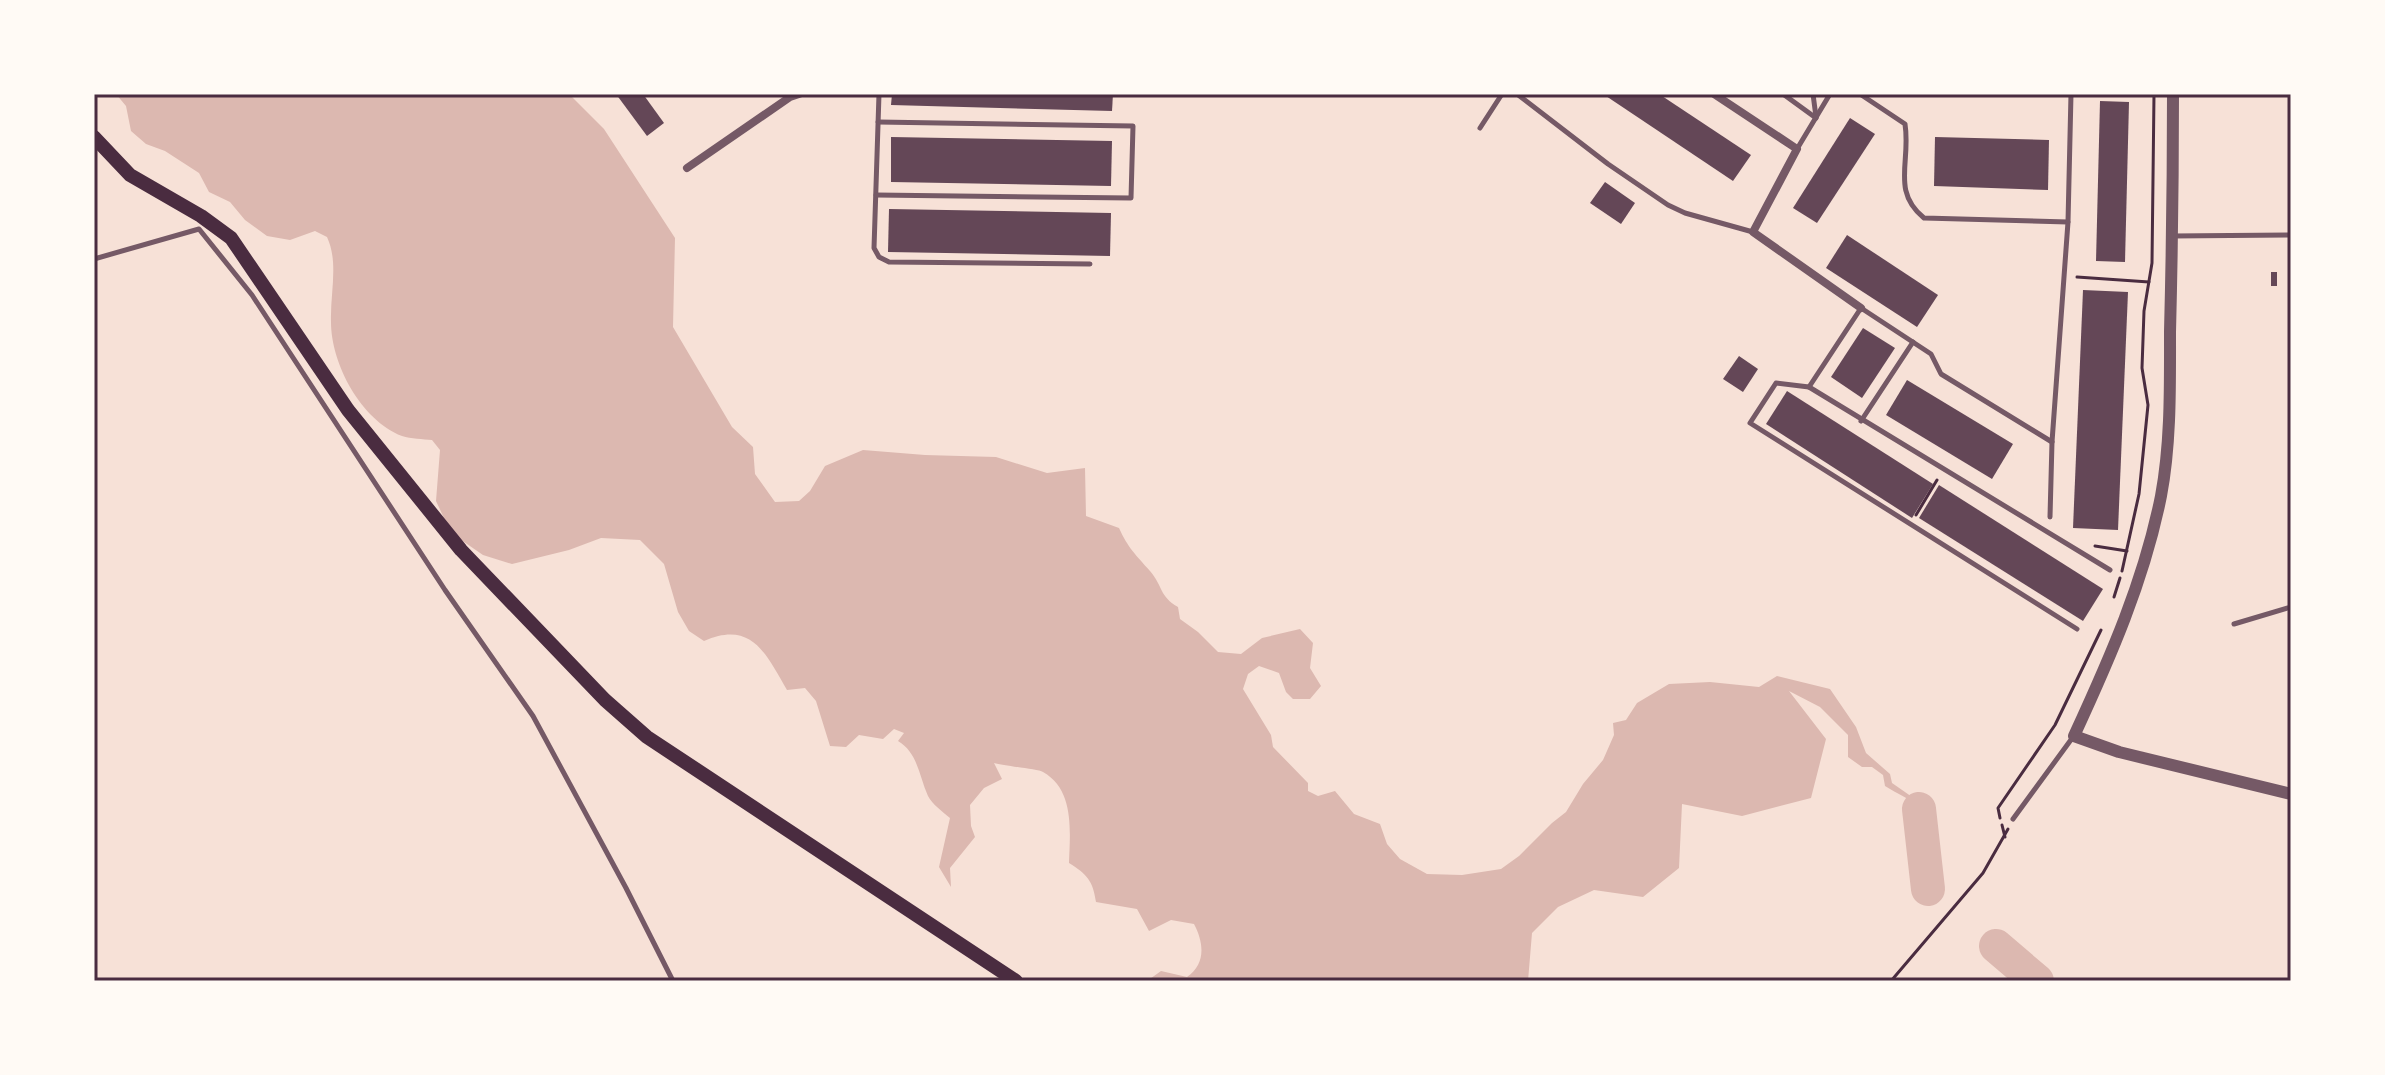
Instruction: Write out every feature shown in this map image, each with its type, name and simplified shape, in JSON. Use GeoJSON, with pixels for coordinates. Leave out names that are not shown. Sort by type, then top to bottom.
{"type":"FeatureCollection","features":[{"type":"Feature","properties":{"kind":"main road"},"geometry":{"type":"LineString","coordinates":[[94,137],[130,175],[201,216],[231,238],[348,410],[461,550],[605,700],[647,737],[1016,981]]}},
{"type":"Feature","properties":{"kind":"street"},"geometry":{"type":"LineString","coordinates":[[687,168],[799,94]]}},
{"type":"Feature","properties":{"kind":"street"},"geometry":{"type":"LineString","coordinates":[[1714,94],[1728,98],[1797,149],[1753,232],[1861,308]]}},
{"type":"Feature","properties":{"kind":"street"},"geometry":{"type":"LineString","coordinates":[[2173,94],[2169,413],[2162,493],[2133,600],[2074,736],[2119,752],[2291,794]]}},
{"type":"Feature","properties":{"kind":"lane"},"geometry":{"type":"LineString","coordinates":[[879,94],[874,248],[879,257],[889,262],[1090,264]]}},
{"type":"Feature","properties":{"kind":"lane"},"geometry":{"type":"LineString","coordinates":[[1480,128],[1502,94]]}},
{"type":"Feature","properties":{"kind":"lane"},"geometry":{"type":"LineString","coordinates":[[1517,94],[1608,164],[1668,205],[1685,213],[1753,232]]}},
{"type":"Feature","properties":{"kind":"lane"},"geometry":{"type":"LineString","coordinates":[[1783,94],[1816,118]]}},
{"type":"Feature","properties":{"kind":"lane"},"geometry":{"type":"LineString","coordinates":[[1813,94],[1816,118]]}},
{"type":"Feature","properties":{"kind":"lane"},"geometry":{"type":"LineString","coordinates":[[1797,149],[1830,94]]}},
{"type":"Feature","properties":{"kind":"lane"},"geometry":{"type":"LineString","coordinates":[[1860,94],[1905,124],[1908,143],[1904,193],[1913,209],[1924,218],[2068,222]]}},
{"type":"Feature","properties":{"kind":"lane"},"geometry":{"type":"LineString","coordinates":[[2050,517],[2052,442],[2068,222],[2071,94]]}},
{"type":"Feature","properties":{"kind":"lane"},"geometry":{"type":"LineString","coordinates":[[876,195],[1131,198],[1132,169],[1133,126],[878,122]]}},
{"type":"Feature","properties":{"kind":"lane"},"geometry":{"type":"LineString","coordinates":[[94,259],[199,229],[252,295],[445,590],[533,716],[673,981]]}},
{"type":"Feature","properties":{"kind":"lane"},"geometry":{"type":"LineString","coordinates":[[2172,236],[2291,235]]}},
{"type":"Feature","properties":{"kind":"lane"},"geometry":{"type":"LineString","coordinates":[[1809,387],[1861,308],[1931,354],[1941,374],[2052,442]]}},
{"type":"Feature","properties":{"kind":"lane"},"geometry":{"type":"LineString","coordinates":[[1861,421],[1913,342]]}},
{"type":"Feature","properties":{"kind":"lane"},"geometry":{"type":"LineString","coordinates":[[2077,629],[1750,423],[1776,383],[1809,387],[2110,570]]}},
{"type":"Feature","properties":{"kind":"lane"},"geometry":{"type":"LineString","coordinates":[[2234,624],[2291,607]]}},
{"type":"Feature","properties":{"kind":"lane"},"geometry":{"type":"LineString","coordinates":[[2013,819],[2074,736]]}},
{"type":"Feature","properties":{"kind":"path"},"geometry":{"type":"LineString","coordinates":[[2111,607],[2135,518],[2148,405],[2142,368],[2144,311],[2150,282],[2154,94]]}},
{"type":"Feature","properties":{"kind":"path"},"geometry":{"type":"LineString","coordinates":[[2071,276],[2150,282]]}},
{"type":"Feature","properties":{"kind":"path"},"geometry":{"type":"LineString","coordinates":[[1910,524],[1944,470]]}},
{"type":"Feature","properties":{"kind":"path"},"geometry":{"type":"LineString","coordinates":[[2110,570],[2122,573]]}},
{"type":"Feature","properties":{"kind":"path"},"geometry":{"type":"LineString","coordinates":[[1891,981],[1983,873],[2005,837],[1998,808],[2055,725],[2106,619]]}},
{"type":"Feature","properties":{"kind":"shaded area"},"geometry":{"type":"Polygon","coordinates":[[[116,94],[569,94],[604,129],[675,238],[673,327],[732,427],[753,447],[755,474],[775,502],[799,501],[810,491],[825,466],[863,450],[996,457],[1047,473],[1085,468],[1086,516],[1119,528],[1164,595],[1178,607],[1180,619],[1218,652],[1241,654],[1262,638],[1300,629],[1313,643],[1310,668],[1321,686],[1310,699],[1293,699],[1286,692],[1279,673],[1259,666],[1248,674],[1243,689],[1271,735],[1273,747],[1308,783],[1308,791],[1318,796],[1335,791],[1354,814],[1380,824],[1387,844],[1400,859],[1427,874],[1462,875],[1501,869],[1519,856],[1566,812],[1603,760],[1614,735],[1613,723],[1626,720],[1637,703],[1669,684],[1710,682],[1759,687],[1777,676],[1830,689],[1856,727],[1866,753],[1890,774],[1892,783],[1915,799],[1919,809],[1885,786],[1883,775],[1872,767],[1862,767],[1848,757],[1848,735],[1820,707],[1789,691],[1826,739],[1811,798],[1742,816],[1682,804],[1679,868],[1643,897],[1594,890],[1558,907],[1532,933],[1528,981],[1147,981],[1161,971],[1187,977],[1198,966],[1200,938],[1194,924],[1171,920],[1149,931],[1137,909],[1096,902],[1088,879],[1069,863],[1070,825],[1066,801],[1061,789],[1043,772],[994,763],[1002,779],[984,788],[970,805],[975,837],[950,868],[951,887],[939,867],[950,818],[930,799],[914,758],[898,741],[904,733],[894,729],[883,739],[859,735],[846,747],[830,746],[816,701],[805,688],[787,690],[756,644],[734,635],[704,641],[689,631],[678,612],[664,564],[640,540],[601,538],[569,550],[512,564],[483,555],[451,533],[436,501],[440,450],[432,440],[402,436],[387,428],[362,404],[343,372],[332,338],[333,257],[327,237],[315,231],[290,240],[267,236],[245,220],[230,202],[209,192],[199,173],[165,151],[146,144],[131,131],[126,106],[116,94]]]}},
{"type":"Feature","properties":{"kind":"building"},"geometry":{"type":"Polygon","coordinates":[[[616,94],[643,94],[664,123],[647,136],[616,94]]]}},
{"type":"Feature","properties":{"kind":"building"},"geometry":{"type":"Polygon","coordinates":[[[892,94],[1113,94],[1112,111],[891,105],[892,94]]]}},
{"type":"Feature","properties":{"kind":"building"},"geometry":{"type":"Polygon","coordinates":[[[1603,94],[1659,94],[1751,155],[1733,181],[1603,94]]]}},
{"type":"Feature","properties":{"kind":"building"},"geometry":{"type":"Polygon","coordinates":[[[2100,101],[2129,102],[2125,262],[2096,261],[2100,101]]]}},
{"type":"Feature","properties":{"kind":"building"},"geometry":{"type":"Polygon","coordinates":[[[1850,118],[1875,134],[1817,223],[1793,208],[1850,118]]]}},
{"type":"Feature","properties":{"kind":"building"},"geometry":{"type":"Polygon","coordinates":[[[891,137],[1112,141],[1111,186],[891,182],[891,137]]]}},
{"type":"Feature","properties":{"kind":"building"},"geometry":{"type":"Polygon","coordinates":[[[1935,137],[2049,140],[2048,190],[1934,186],[1935,137]]]}},
{"type":"Feature","properties":{"kind":"building"},"geometry":{"type":"Polygon","coordinates":[[[1605,182],[1635,203],[1621,224],[1590,203],[1605,182]]]}},
{"type":"Feature","properties":{"kind":"building"},"geometry":{"type":"Polygon","coordinates":[[[889,209],[1111,213],[1110,256],[888,252],[889,209]]]}},
{"type":"Feature","properties":{"kind":"building"},"geometry":{"type":"Polygon","coordinates":[[[1847,235],[1938,295],[1917,327],[1826,268],[1847,235]]]}},
{"type":"Feature","properties":{"kind":"building"},"geometry":{"type":"Polygon","coordinates":[[[2271,272],[2277,272],[2277,286],[2271,286],[2271,272]]]}},
{"type":"Feature","properties":{"kind":"building"},"geometry":{"type":"Polygon","coordinates":[[[2083,290],[2128,292],[2118,530],[2073,528],[2083,290]]]}},
{"type":"Feature","properties":{"kind":"building"},"geometry":{"type":"Polygon","coordinates":[[[1863,328],[1895,348],[1862,398],[1831,377],[1863,328]]]}},
{"type":"Feature","properties":{"kind":"building"},"geometry":{"type":"Polygon","coordinates":[[[1739,356],[1758,369],[1743,392],[1723,379],[1739,356]]]}},
{"type":"Feature","properties":{"kind":"building"},"geometry":{"type":"Polygon","coordinates":[[[1907,380],[2013,444],[1992,479],[1886,415],[1907,380]]]}},
{"type":"Feature","properties":{"kind":"building"},"geometry":{"type":"Polygon","coordinates":[[[1787,391],[1933,484],[1912,518],[1766,424],[1787,391]]]}},
{"type":"Feature","properties":{"kind":"building"},"geometry":{"type":"Polygon","coordinates":[[[1939,485],[2103,589],[2083,621],[1919,518],[1939,485]]]}},
{"type":"Feature","properties":{"kind":"waterway"},"geometry":{"type":"LineString","coordinates":[[1919,809],[1928,889]]}},
{"type":"Feature","properties":{"kind":"waterway"},"geometry":{"type":"LineString","coordinates":[[1996,946],[2037,981]]}}]}
